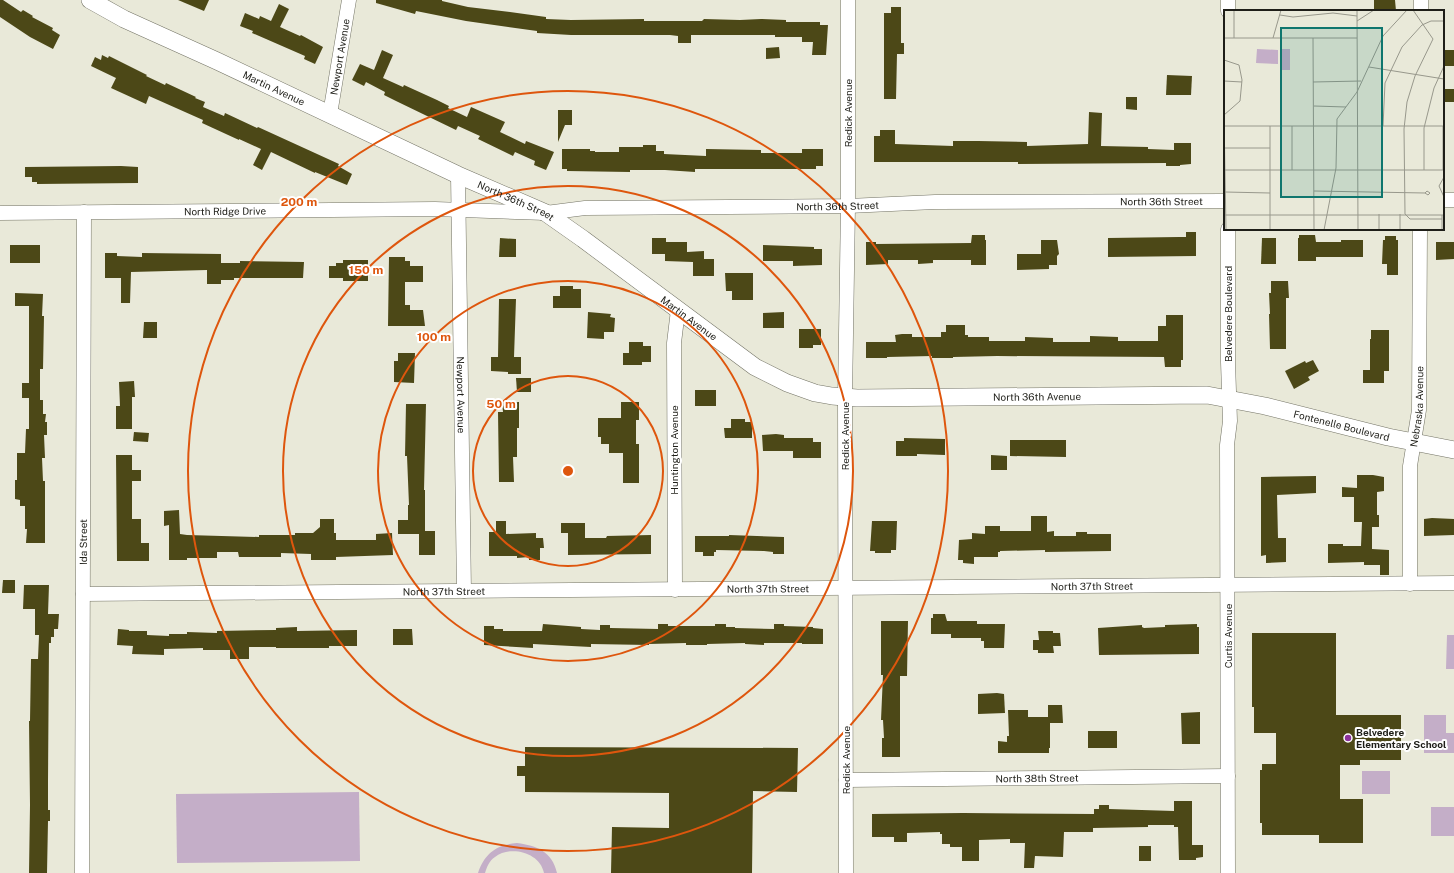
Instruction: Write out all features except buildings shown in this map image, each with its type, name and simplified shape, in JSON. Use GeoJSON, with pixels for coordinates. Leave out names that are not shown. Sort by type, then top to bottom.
{"type":"FeatureCollection","features":[{"type":"Feature","properties":{"kind":"main road","name":"Martin Avenue"},"geometry":{"type":"LineString","coordinates":[[90,0],[124,19],[217,61],[458,175]]}},
{"type":"Feature","properties":{"kind":"main road","name":"North 36th Street"},"geometry":{"type":"LineString","coordinates":[[458,175],[546,213]]}},
{"type":"Feature","properties":{"kind":"main road","name":"Martin Avenue"},"geometry":{"type":"LineString","coordinates":[[546,213],[755,367],[768,375],[815,393],[845,398]]}},
{"type":"Feature","properties":{"kind":"main road","name":"North 36th Avenue"},"geometry":{"type":"LineString","coordinates":[[845,398],[1207,395],[1229,399]]}},
{"type":"Feature","properties":{"kind":"main road","name":"Fontenelle Boulevard"},"geometry":{"type":"LineString","coordinates":[[1229,399],[1265,406],[1388,437],[1454,450]]}},
{"type":"Feature","properties":{"kind":"street","name":"Newport Avenue"},"geometry":{"type":"LineString","coordinates":[[330,114],[349,0]]}},
{"type":"Feature","properties":{"kind":"street","name":"Redick Avenue"},"geometry":{"type":"LineString","coordinates":[[846,873],[845,398],[848,206],[848,0]]}},
{"type":"Feature","properties":{"kind":"street","name":"Newport Avenue"},"geometry":{"type":"LineString","coordinates":[[458,175],[464,592]]}},
{"type":"Feature","properties":{"kind":"street","name":"North 36th Street"},"geometry":{"type":"LineString","coordinates":[[546,213],[585,208],[848,206],[935,202],[1224,201]]}},
{"type":"Feature","properties":{"kind":"street","name":"North Ridge Drive"},"geometry":{"type":"LineString","coordinates":[[0,212],[459,209],[546,213]]}},
{"type":"Feature","properties":{"kind":"street","name":"Ida Street"},"geometry":{"type":"LineString","coordinates":[[82,873],[84,212]]}},
{"type":"Feature","properties":{"kind":"street","name":"Belvedere Boulevard"},"geometry":{"type":"LineString","coordinates":[[1228,230],[1229,399]]}},
{"type":"Feature","properties":{"kind":"street","name":"Nebraska Avenue"},"geometry":{"type":"LineString","coordinates":[[1410,584],[1410,466],[1419,410],[1420,230]]}},
{"type":"Feature","properties":{"kind":"street","name":"Huntington Avenue"},"geometry":{"type":"LineString","coordinates":[[675,590],[674,343],[678,310]]}},
{"type":"Feature","properties":{"kind":"street","name":"Curtis Avenue"},"geometry":{"type":"LineString","coordinates":[[1228,873],[1227,445],[1230,421],[1229,399]]}},
{"type":"Feature","properties":{"kind":"street","name":"North 37th Street"},"geometry":{"type":"LineString","coordinates":[[83,594],[1454,583]]}},
{"type":"Feature","properties":{"kind":"street","name":"North 38th Street"},"geometry":{"type":"LineString","coordinates":[[846,780],[1228,776]]}},
{"type":"Feature","properties":{"kind":"shaded area"},"geometry":{"type":"Polygon","coordinates":[[[1447,635],[1454,635],[1454,669],[1446,669],[1447,635]]]}},
{"type":"Feature","properties":{"kind":"shaded area"},"geometry":{"type":"Polygon","coordinates":[[[1424,715],[1446,715],[1446,733],[1454,733],[1454,753],[1424,753],[1424,715]]]}},
{"type":"Feature","properties":{"kind":"shaded area"},"geometry":{"type":"Polygon","coordinates":[[[1362,771],[1390,771],[1390,794],[1362,794],[1362,771]]]}},
{"type":"Feature","properties":{"kind":"shaded area"},"geometry":{"type":"Polygon","coordinates":[[[359,792],[360,861],[177,863],[176,794],[359,792]]]}},
{"type":"Feature","properties":{"kind":"shaded area"},"geometry":{"type":"Polygon","coordinates":[[[1431,807],[1454,807],[1454,836],[1431,836],[1431,807]]]}},
{"type":"Feature","properties":{"kind":"shaded area"},"geometry":{"type":"Polygon","coordinates":[[[517,843],[531,846],[543,851],[551,859],[557,873],[544,873],[537,860],[531,856],[516,851],[508,851],[501,853],[491,860],[485,873],[478,873],[484,860],[492,851],[503,846],[517,843]]]}},
{"type":"Feature","properties":{"kind":"place","name":"Belvedere Elementary School"},"geometry":{"type":"Point","coordinates":[1348,738]}}]}
